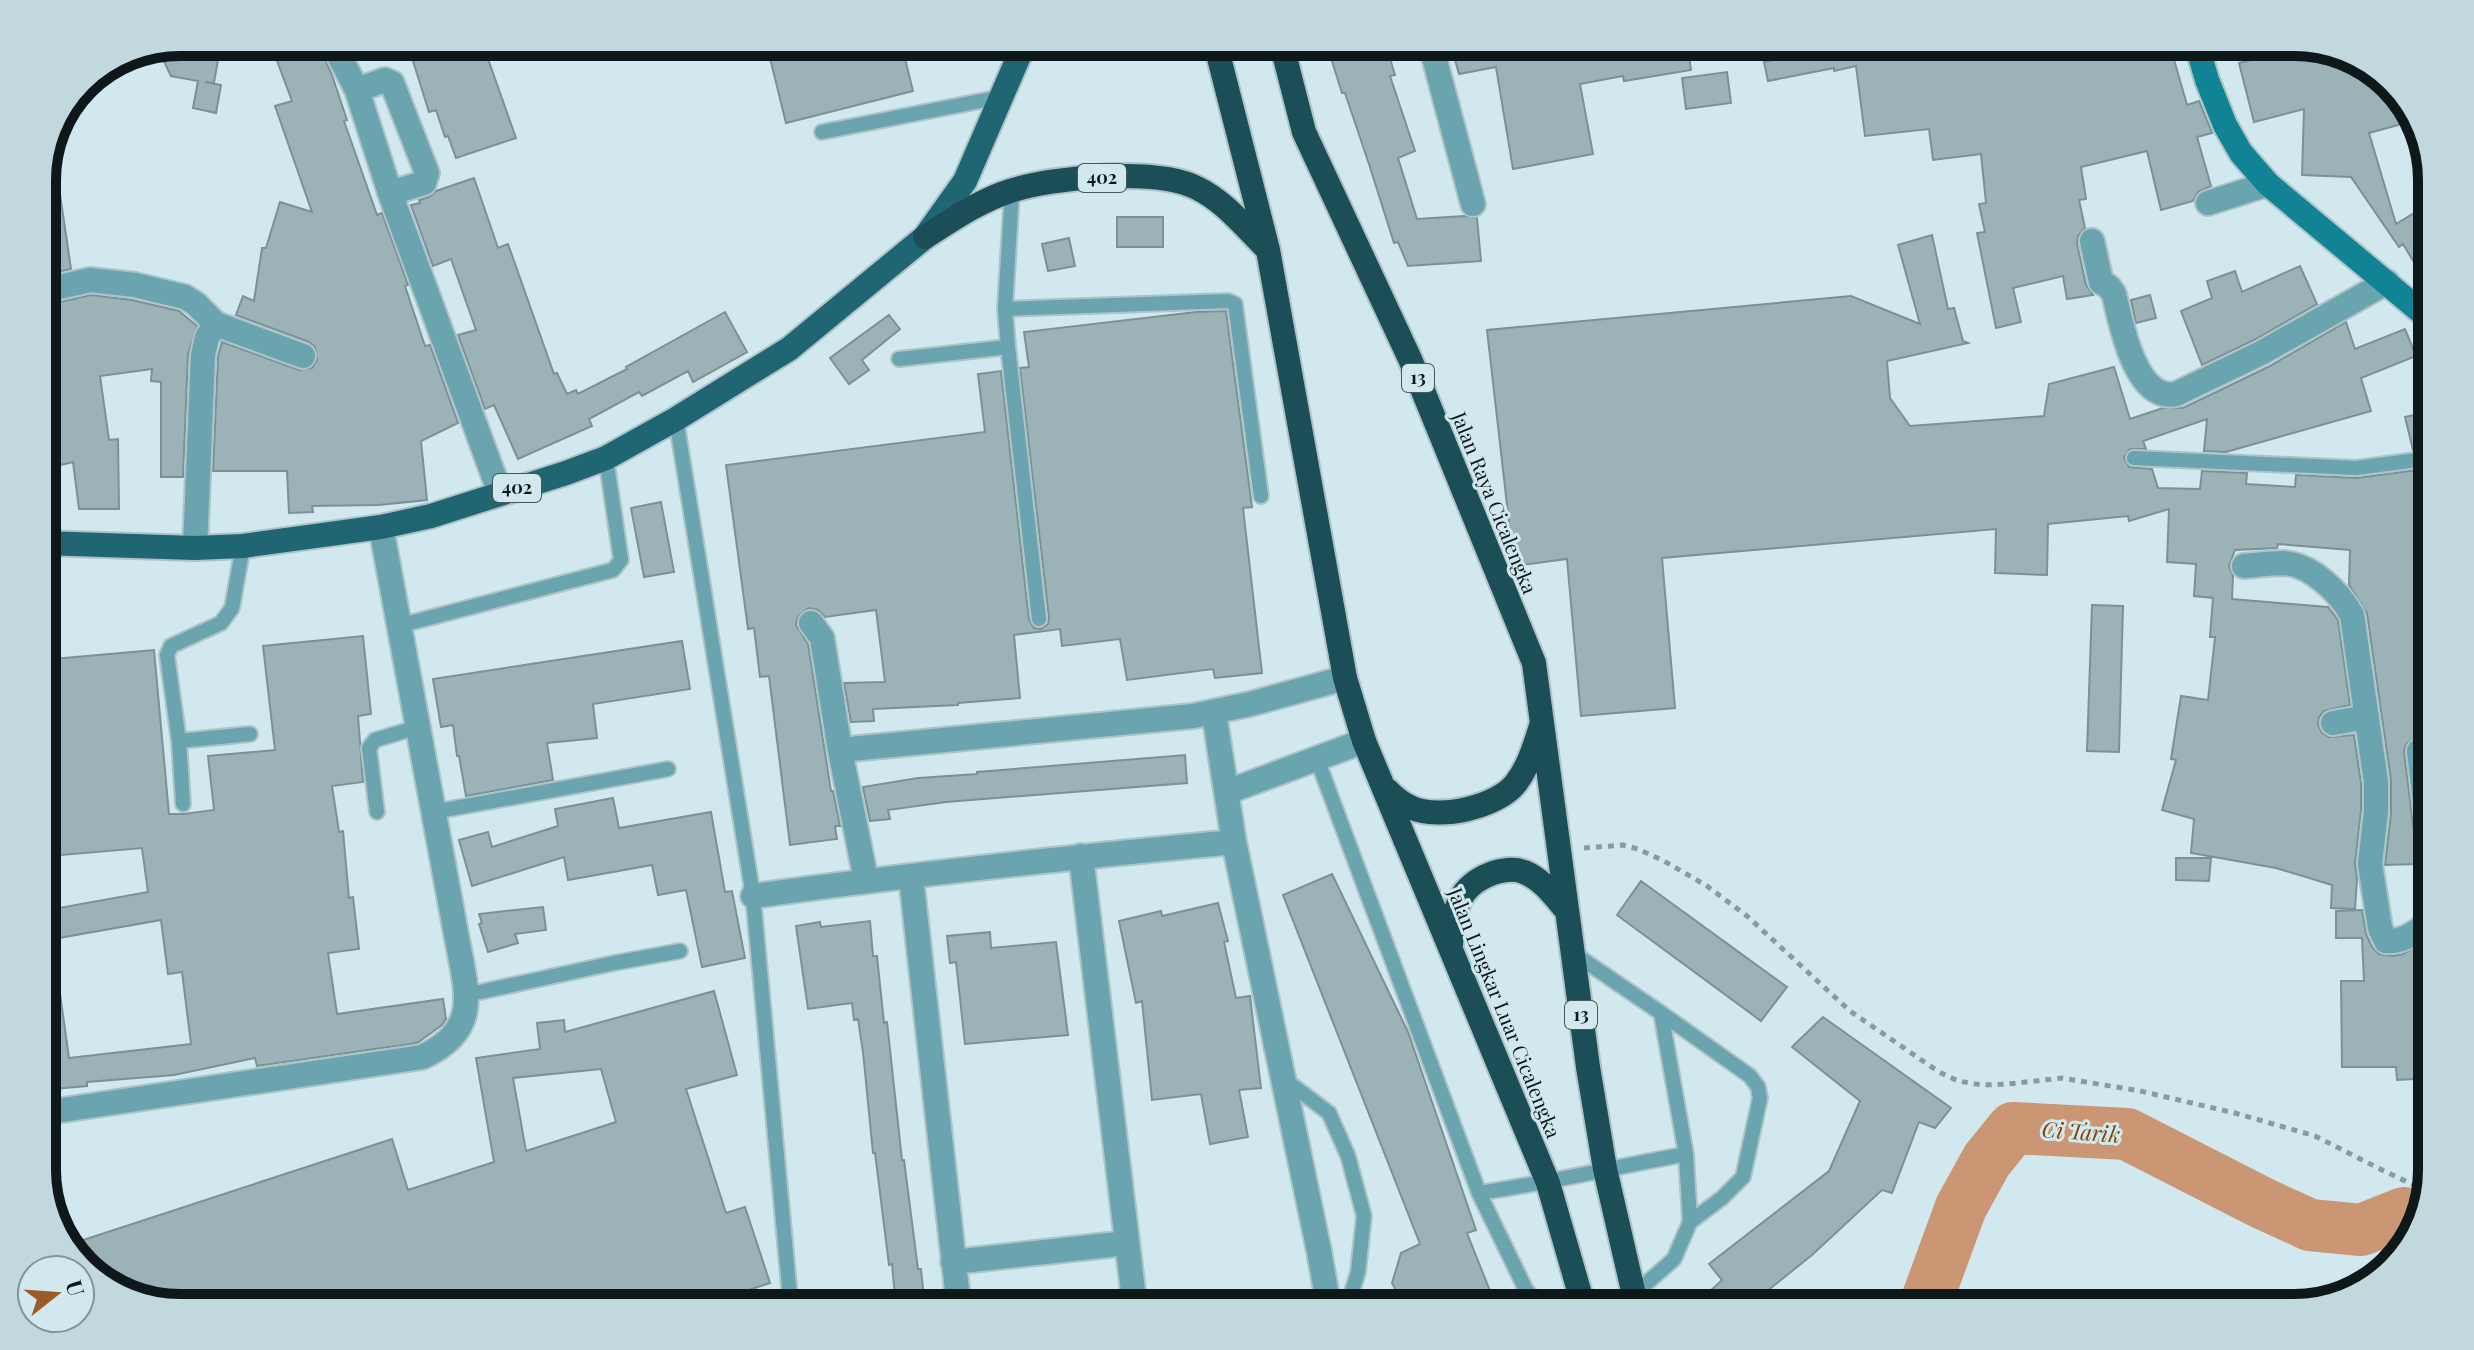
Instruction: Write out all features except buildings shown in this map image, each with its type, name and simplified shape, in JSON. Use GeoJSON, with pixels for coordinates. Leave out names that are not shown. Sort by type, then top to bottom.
{"type":"FeatureCollection","features":[{"type":"Feature","properties":{"kind":"highway"},"geometry":{"type":"LineString","coordinates":[[1219,56],[1268,250],[1345,678],[1364,741]]}},
{"type":"Feature","properties":{"kind":"highway","name":"Jalan Raya Cicalengka"},"geometry":{"type":"LineString","coordinates":[[1285,56],[1304,132],[1410,359],[1534,663],[1543,720]]}},
{"type":"Feature","properties":{"kind":"highway","name":"402"},"geometry":{"type":"LineString","coordinates":[[925,237],[971,208],[1012,191],[1062,181],[1132,175],[1197,187],[1214,198],[1268,250]]}},
{"type":"Feature","properties":{"kind":"highway"},"geometry":{"type":"LineString","coordinates":[[1382,784],[1394,798],[1422,811],[1461,810],[1487,804],[1517,783],[1531,758],[1543,720]]}},
{"type":"Feature","properties":{"kind":"highway","name":"13"},"geometry":{"type":"LineString","coordinates":[[1543,720],[1566,910],[1605,1169],[1633,1294]]}},
{"type":"Feature","properties":{"kind":"highway","name":"Jalan Lingkar Luar Cicalengka"},"geometry":{"type":"LineString","coordinates":[[1364,741],[1548,1183],[1580,1294]]}},
{"type":"Feature","properties":{"kind":"highway"},"geometry":{"type":"LineString","coordinates":[[1451,946],[1454,915],[1465,889],[1481,878],[1502,870],[1521,870],[1540,881],[1566,910]]}},
{"type":"Feature","properties":{"kind":"main road","name":"402"},"geometry":{"type":"LineString","coordinates":[[56,543],[195,548],[243,546],[381,527],[431,516],[606,458],[789,349],[925,237],[965,181],[1019,56]]}},
{"type":"Feature","properties":{"kind":"street"},"geometry":{"type":"LineString","coordinates":[[339,56],[357,90],[390,193],[500,493]]}},
{"type":"Feature","properties":{"kind":"street"},"geometry":{"type":"LineString","coordinates":[[1434,56],[1473,204]]}},
{"type":"Feature","properties":{"kind":"street"},"geometry":{"type":"LineString","coordinates":[[2200,56],[2225,125],[2241,153],[2268,184],[2418,309]]}},
{"type":"Feature","properties":{"kind":"street"},"geometry":{"type":"LineString","coordinates":[[357,90],[385,80],[392,83],[427,173],[424,183],[390,193]]}},
{"type":"Feature","properties":{"kind":"street"},"geometry":{"type":"LineString","coordinates":[[2208,203],[2268,184]]}},
{"type":"Feature","properties":{"kind":"street"},"geometry":{"type":"LineString","coordinates":[[2092,241],[2101,282],[2114,294],[2135,365],[2151,389],[2166,396],[2261,353],[2387,282]]}},
{"type":"Feature","properties":{"kind":"street"},"geometry":{"type":"LineString","coordinates":[[56,288],[90,280],[135,285],[185,297],[216,324],[303,356]]}},
{"type":"Feature","properties":{"kind":"street"},"geometry":{"type":"LineString","coordinates":[[195,548],[203,355],[210,331],[216,324]]}},
{"type":"Feature","properties":{"kind":"street"},"geometry":{"type":"LineString","coordinates":[[56,1111],[422,1057],[444,1046],[465,1017],[466,995],[381,527]]}},
{"type":"Feature","properties":{"kind":"street"},"geometry":{"type":"LineString","coordinates":[[2244,566],[2285,563],[2306,571],[2327,584],[2344,601],[2352,615],[2376,782],[2370,864],[2380,928],[2386,941],[2393,942],[2418,931]]}},
{"type":"Feature","properties":{"kind":"street"},"geometry":{"type":"LineString","coordinates":[[811,623],[822,638],[866,880]]}},
{"type":"Feature","properties":{"kind":"street"},"geometry":{"type":"LineString","coordinates":[[840,750],[1214,713],[1345,678]]}},
{"type":"Feature","properties":{"kind":"street"},"geometry":{"type":"LineString","coordinates":[[1214,713],[1234,842],[1327,1294]]}},
{"type":"Feature","properties":{"kind":"street"},"geometry":{"type":"LineString","coordinates":[[2333,723],[2367,717]]}},
{"type":"Feature","properties":{"kind":"street"},"geometry":{"type":"LineString","coordinates":[[1227,792],[1364,741]]}},
{"type":"Feature","properties":{"kind":"street"},"geometry":{"type":"LineString","coordinates":[[753,896],[866,880],[1234,842]]}},
{"type":"Feature","properties":{"kind":"street"},"geometry":{"type":"LineString","coordinates":[[1081,856],[1133,1294]]}},
{"type":"Feature","properties":{"kind":"street"},"geometry":{"type":"LineString","coordinates":[[911,877],[957,1294]]}},
{"type":"Feature","properties":{"kind":"street"},"geometry":{"type":"LineString","coordinates":[[953,1262],[1127,1243]]}},
{"type":"Feature","properties":{"kind":"lane"},"geometry":{"type":"LineString","coordinates":[[822,132],[1001,97]]}},
{"type":"Feature","properties":{"kind":"lane"},"geometry":{"type":"LineString","coordinates":[[1012,191],[1005,309],[1039,619]]}},
{"type":"Feature","properties":{"kind":"lane"},"geometry":{"type":"LineString","coordinates":[[1005,309],[1228,301],[1235,304],[1261,496]]}},
{"type":"Feature","properties":{"kind":"lane"},"geometry":{"type":"LineString","coordinates":[[899,359],[1008,347]]}},
{"type":"Feature","properties":{"kind":"lane"},"geometry":{"type":"LineString","coordinates":[[676,419],[753,896],[790,1294]]}},
{"type":"Feature","properties":{"kind":"lane"},"geometry":{"type":"LineString","coordinates":[[398,626],[613,570],[621,560],[606,458]]}},
{"type":"Feature","properties":{"kind":"lane"},"geometry":{"type":"LineString","coordinates":[[2134,458],[2356,468],[2418,460]]}},
{"type":"Feature","properties":{"kind":"lane"},"geometry":{"type":"LineString","coordinates":[[183,804],[179,741],[167,655],[171,646],[221,623],[232,608],[243,546]]}},
{"type":"Feature","properties":{"kind":"lane"},"geometry":{"type":"LineString","coordinates":[[377,812],[369,748],[375,740],[418,727]]}},
{"type":"Feature","properties":{"kind":"lane"},"geometry":{"type":"LineString","coordinates":[[179,741],[250,734]]}},
{"type":"Feature","properties":{"kind":"lane"},"geometry":{"type":"LineString","coordinates":[[1317,759],[1479,1193],[1530,1294]]}},
{"type":"Feature","properties":{"kind":"lane"},"geometry":{"type":"LineString","coordinates":[[433,812],[668,769]]}},
{"type":"Feature","properties":{"kind":"lane"},"geometry":{"type":"LineString","coordinates":[[466,995],[680,951]]}},
{"type":"Feature","properties":{"kind":"lane"},"geometry":{"type":"LineString","coordinates":[[1572,952],[1750,1076],[1758,1087],[1760,1098],[1743,1177],[1722,1198],[1690,1222]]}},
{"type":"Feature","properties":{"kind":"lane"},"geometry":{"type":"LineString","coordinates":[[1642,1294],[1674,1259],[1690,1222],[1686,1154],[1661,1013]]}},
{"type":"Feature","properties":{"kind":"lane"},"geometry":{"type":"LineString","coordinates":[[1283,1078],[1329,1113],[1348,1156],[1364,1216],[1358,1272],[1351,1294]]}},
{"type":"Feature","properties":{"kind":"lane"},"geometry":{"type":"LineString","coordinates":[[1479,1193],[1548,1183],[1686,1154]]}},
{"type":"Feature","properties":{"kind":"path"},"geometry":{"type":"LineString","coordinates":[[1560,852],[1606,844],[1623,845],[1681,870],[1747,916],[1850,1011],[1939,1072],[1958,1081],[1982,1085],[2062,1078],[2140,1091],[2315,1136],[2417,1186]]}},
{"type":"Feature","properties":{"kind":"waterway","name":"Ci Tarik"},"geometry":{"type":"LineString","coordinates":[[1929,1294],[1961,1207],[1987,1160],[2013,1128],[2127,1134],[2310,1225],[2361,1230],[2404,1213],[2409,1215]]}}]}
